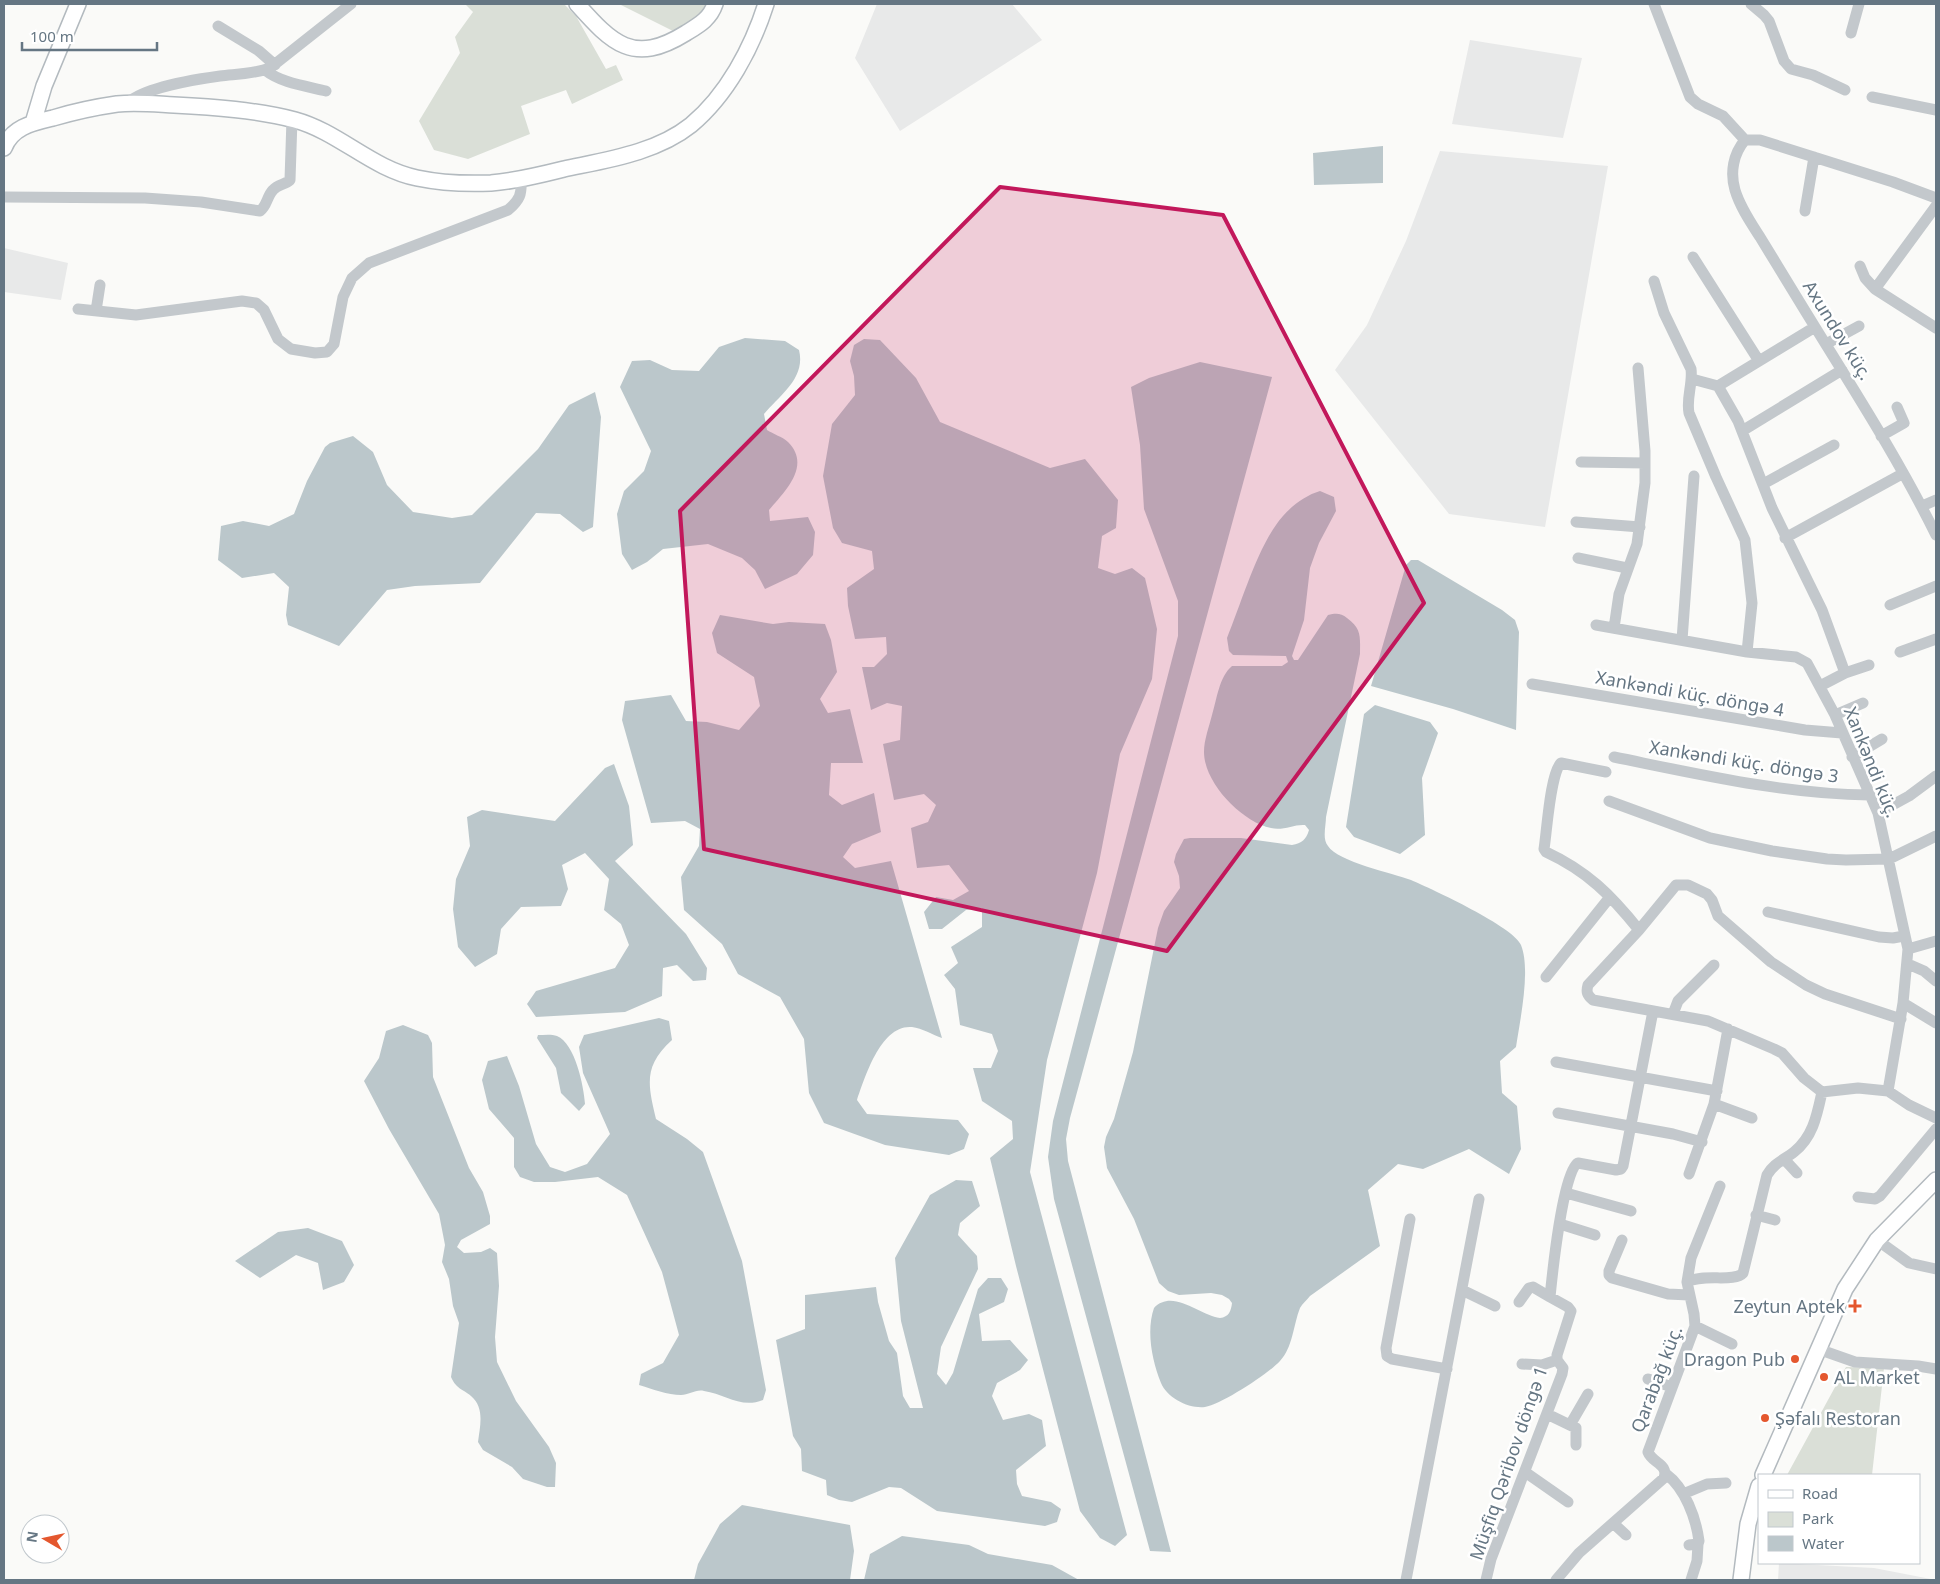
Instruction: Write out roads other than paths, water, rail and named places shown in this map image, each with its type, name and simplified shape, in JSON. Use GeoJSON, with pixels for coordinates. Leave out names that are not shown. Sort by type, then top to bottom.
{"type":"FeatureCollection","features":[{"type":"Feature","properties":{"kind":"street"},"geometry":{"type":"LineString","coordinates":[[33,123],[44,86],[78,4]]}},
{"type":"Feature","properties":{"kind":"street"},"geometry":{"type":"LineString","coordinates":[[127,104],[135,96],[144,92],[171,85],[270,68],[351,4]]}},
{"type":"Feature","properties":{"kind":"street"},"geometry":{"type":"LineString","coordinates":[[577,4],[606,35],[615,41],[626,46],[646,48],[670,43],[706,20],[715,4]]}},
{"type":"Feature","properties":{"kind":"street"},"geometry":{"type":"LineString","coordinates":[[4,148],[8,132],[33,123],[106,106],[127,104],[216,108],[292,119],[319,128],[383,166],[416,178],[474,183],[521,179],[646,149],[690,126],[709,108],[739,64],[754,36],[766,4]]}},
{"type":"Feature","properties":{"kind":"street"},"geometry":{"type":"LineString","coordinates":[[1654,4],[1660,25],[1690,97],[1698,104],[1723,116],[1745,140],[1760,140],[1936,198]]}},
{"type":"Feature","properties":{"kind":"street"},"geometry":{"type":"LineString","coordinates":[[1751,4],[1769,21],[1784,61],[1791,69],[1812,75],[1844,90]]}},
{"type":"Feature","properties":{"kind":"street"},"geometry":{"type":"LineString","coordinates":[[1764,15],[1770,4]]}},
{"type":"Feature","properties":{"kind":"street"},"geometry":{"type":"LineString","coordinates":[[1851,33],[1859,4]]}},
{"type":"Feature","properties":{"kind":"street"},"geometry":{"type":"LineString","coordinates":[[218,26],[259,51],[270,68],[272,75],[326,91]]}},
{"type":"Feature","properties":{"kind":"street"},"geometry":{"type":"LineString","coordinates":[[1872,97],[1936,110]]}},
{"type":"Feature","properties":{"kind":"street"},"geometry":{"type":"LineString","coordinates":[[4,197],[160,199],[201,202],[260,211],[264,208],[275,187],[290,180],[292,119]]}},
{"type":"Feature","properties":{"kind":"street","name":"Axundov küç."},"geometry":{"type":"LineString","coordinates":[[1745,140],[1739,147],[1735,157],[1733,183],[1751,224],[1857,392],[1902,474],[1922,506],[1936,535]]}},
{"type":"Feature","properties":{"kind":"street"},"geometry":{"type":"LineString","coordinates":[[1805,211],[1814,157]]}},
{"type":"Feature","properties":{"kind":"street"},"geometry":{"type":"LineString","coordinates":[[78,309],[136,315],[242,301],[256,303],[264,310],[278,340],[291,349],[315,353],[327,352],[334,344],[343,297],[352,278],[369,262],[508,210],[522,195],[521,179]]}},
{"type":"Feature","properties":{"kind":"street"},"geometry":{"type":"LineString","coordinates":[[1875,289],[1936,206]]}},
{"type":"Feature","properties":{"kind":"street"},"geometry":{"type":"LineString","coordinates":[[1693,258],[1759,361]]}},
{"type":"Feature","properties":{"kind":"street"},"geometry":{"type":"LineString","coordinates":[[1860,266],[1865,278],[1875,289],[1936,328]]}},
{"type":"Feature","properties":{"kind":"street"},"geometry":{"type":"LineString","coordinates":[[1654,281],[1664,313],[1691,369],[1689,413],[1745,540],[1752,602],[1747,652]]}},
{"type":"Feature","properties":{"kind":"street"},"geometry":{"type":"LineString","coordinates":[[96,311],[100,285]]}},
{"type":"Feature","properties":{"kind":"street"},"geometry":{"type":"LineString","coordinates":[[1826,344],[1859,326]]}},
{"type":"Feature","properties":{"kind":"street"},"geometry":{"type":"LineString","coordinates":[[1692,379],[1718,386],[1815,327]]}},
{"type":"Feature","properties":{"kind":"street"},"geometry":{"type":"LineString","coordinates":[[1614,628],[1619,594],[1637,544],[1640,527],[1645,463],[1638,368]]}},
{"type":"Feature","properties":{"kind":"street"},"geometry":{"type":"LineString","coordinates":[[1742,431],[1842,370]]}},
{"type":"Feature","properties":{"kind":"street"},"geometry":{"type":"LineString","coordinates":[[1718,386],[1742,431],[1786,538],[1822,610],[1845,673]]}},
{"type":"Feature","properties":{"kind":"street"},"geometry":{"type":"LineString","coordinates":[[1881,436],[1904,423],[1897,406]]}},
{"type":"Feature","properties":{"kind":"street"},"geometry":{"type":"LineString","coordinates":[[1763,484],[1834,445]]}},
{"type":"Feature","properties":{"kind":"street"},"geometry":{"type":"LineString","coordinates":[[1581,462],[1645,463]]}},
{"type":"Feature","properties":{"kind":"street"},"geometry":{"type":"LineString","coordinates":[[1786,538],[1902,474]]}},
{"type":"Feature","properties":{"kind":"street"},"geometry":{"type":"LineString","coordinates":[[1682,640],[1694,476]]}},
{"type":"Feature","properties":{"kind":"street"},"geometry":{"type":"LineString","coordinates":[[1922,506],[1936,500]]}},
{"type":"Feature","properties":{"kind":"street"},"geometry":{"type":"LineString","coordinates":[[1576,522],[1640,527]]}},
{"type":"Feature","properties":{"kind":"street"},"geometry":{"type":"LineString","coordinates":[[1578,558],[1627,568]]}},
{"type":"Feature","properties":{"kind":"street"},"geometry":{"type":"LineString","coordinates":[[1890,605],[1936,586]]}},
{"type":"Feature","properties":{"kind":"street","name":"Xankəndi küç."},"geometry":{"type":"LineString","coordinates":[[1596,625],[1747,652],[1802,659],[1807,663],[1835,715],[1878,813],[1908,949],[1901,1019],[1888,1091]]}},
{"type":"Feature","properties":{"kind":"street"},"geometry":{"type":"LineString","coordinates":[[1900,652],[1936,639]]}},
{"type":"Feature","properties":{"kind":"street"},"geometry":{"type":"LineString","coordinates":[[1820,686],[1845,673],[1869,665]]}},
{"type":"Feature","properties":{"kind":"street","name":"Xankəndi küç. döngə 4"},"geometry":{"type":"LineString","coordinates":[[1532,684],[1805,730],[1842,733]]}},
{"type":"Feature","properties":{"kind":"street"},"geometry":{"type":"LineString","coordinates":[[1835,715],[1863,703]]}},
{"type":"Feature","properties":{"kind":"street"},"geometry":{"type":"LineString","coordinates":[[1852,757],[1882,739]]}},
{"type":"Feature","properties":{"kind":"street","name":"Xankəndi küç. döngə 3"},"geometry":{"type":"LineString","coordinates":[[1614,757],[1692,773],[1786,788],[1834,794],[1869,795]]}},
{"type":"Feature","properties":{"kind":"street"},"geometry":{"type":"LineString","coordinates":[[1606,772],[1561,763],[1558,766],[1553,781],[1544,849],[1546,852],[1580,870],[1610,897],[1639,930]]}},
{"type":"Feature","properties":{"kind":"street"},"geometry":{"type":"LineString","coordinates":[[1878,813],[1909,796],[1936,776]]}},
{"type":"Feature","properties":{"kind":"street"},"geometry":{"type":"LineString","coordinates":[[1609,801],[1710,838],[1772,851],[1846,860],[1889,859],[1936,836]]}},
{"type":"Feature","properties":{"kind":"street"},"geometry":{"type":"LineString","coordinates":[[1901,1019],[1825,994],[1799,980],[1771,962],[1718,916],[1712,900],[1707,894],[1688,885],[1676,885],[1639,930],[1588,985],[1586,990],[1588,996],[1593,1000],[1708,1021],[1728,1029],[1782,1053],[1804,1078],[1822,1092],[1858,1088],[1888,1091],[1909,1105],[1936,1118]]}},
{"type":"Feature","properties":{"kind":"street"},"geometry":{"type":"LineString","coordinates":[[1546,977],[1610,897]]}},
{"type":"Feature","properties":{"kind":"street"},"geometry":{"type":"LineString","coordinates":[[1768,912],[1879,937],[1894,938],[1904,936]]}},
{"type":"Feature","properties":{"kind":"street"},"geometry":{"type":"LineString","coordinates":[[1908,949],[1936,941]]}},
{"type":"Feature","properties":{"kind":"street"},"geometry":{"type":"LineString","coordinates":[[1908,964],[1924,971],[1936,981]]}},
{"type":"Feature","properties":{"kind":"street"},"geometry":{"type":"LineString","coordinates":[[1673,1014],[1678,1001],[1714,965]]}},
{"type":"Feature","properties":{"kind":"street"},"geometry":{"type":"LineString","coordinates":[[1903,1002],[1936,1023]]}},
{"type":"Feature","properties":{"kind":"street"},"geometry":{"type":"LineString","coordinates":[[1520,1302],[1529,1288],[1533,1287],[1550,1297],[1560,1224],[1566,1193],[1575,1164],[1616,1170],[1621,1169],[1623,1166],[1653,1011]]}},
{"type":"Feature","properties":{"kind":"street"},"geometry":{"type":"LineString","coordinates":[[1689,1174],[1714,1104],[1728,1029]]}},
{"type":"Feature","properties":{"kind":"street"},"geometry":{"type":"LineString","coordinates":[[1556,1062],[1717,1090]]}},
{"type":"Feature","properties":{"kind":"street"},"geometry":{"type":"LineString","coordinates":[[1720,1186],[1691,1258],[1686,1282],[1702,1277],[1734,1278],[1743,1273],[1767,1175],[1772,1167],[1799,1148],[1813,1128],[1822,1092]]}},
{"type":"Feature","properties":{"kind":"street"},"geometry":{"type":"LineString","coordinates":[[1714,1104],[1752,1118]]}},
{"type":"Feature","properties":{"kind":"street"},"geometry":{"type":"LineString","coordinates":[[1558,1113],[1631,1126],[1702,1142]]}},
{"type":"Feature","properties":{"kind":"street"},"geometry":{"type":"LineString","coordinates":[[1858,1197],[1874,1199],[1880,1196],[1936,1129]]}},
{"type":"Feature","properties":{"kind":"street"},"geometry":{"type":"LineString","coordinates":[[1784,1159],[1797,1173]]}},
{"type":"Feature","properties":{"kind":"street"},"geometry":{"type":"LineString","coordinates":[[1763,1474],[1845,1288],[1877,1240],[1936,1180]]}},
{"type":"Feature","properties":{"kind":"street"},"geometry":{"type":"LineString","coordinates":[[1566,1193],[1631,1211]]}},
{"type":"Feature","properties":{"kind":"street"},"geometry":{"type":"LineString","coordinates":[[1406,1580],[1479,1199]]}},
{"type":"Feature","properties":{"kind":"street"},"geometry":{"type":"LineString","coordinates":[[1756,1215],[1776,1220]]}},
{"type":"Feature","properties":{"kind":"street"},"geometry":{"type":"LineString","coordinates":[[1410,1219],[1386,1356],[1392,1359],[1447,1369]]}},
{"type":"Feature","properties":{"kind":"street"},"geometry":{"type":"LineString","coordinates":[[1560,1224],[1595,1235]]}},
{"type":"Feature","properties":{"kind":"street"},"geometry":{"type":"LineString","coordinates":[[1622,1240],[1609,1271],[1609,1275],[1612,1278],[1668,1294],[1689,1295]]}},
{"type":"Feature","properties":{"kind":"street"},"geometry":{"type":"LineString","coordinates":[[1877,1240],[1909,1263],[1936,1270]]}},
{"type":"Feature","properties":{"kind":"street","name":"Qarabağ küç."},"geometry":{"type":"LineString","coordinates":[[1666,1474],[1664,1467],[1650,1457],[1648,1452],[1695,1326],[1686,1282]]}},
{"type":"Feature","properties":{"kind":"street"},"geometry":{"type":"LineString","coordinates":[[1462,1290],[1495,1306]]}},
{"type":"Feature","properties":{"kind":"street","name":"Müşfiq Qəribov döngə 1"},"geometry":{"type":"LineString","coordinates":[[1486,1580],[1491,1559],[1526,1472],[1562,1374],[1563,1368],[1556,1355],[1571,1312],[1568,1307],[1550,1297]]}},
{"type":"Feature","properties":{"kind":"street"},"geometry":{"type":"LineString","coordinates":[[1695,1326],[1732,1344]]}},
{"type":"Feature","properties":{"kind":"street"},"geometry":{"type":"LineString","coordinates":[[1818,1349],[1855,1362],[1936,1369]]}},
{"type":"Feature","properties":{"kind":"street"},"geometry":{"type":"LineString","coordinates":[[1522,1364],[1542,1365],[1557,1360]]}},
{"type":"Feature","properties":{"kind":"street"},"geometry":{"type":"LineString","coordinates":[[1648,1379],[1672,1386]]}},
{"type":"Feature","properties":{"kind":"street"},"geometry":{"type":"LineString","coordinates":[[1570,1425],[1588,1394]]}},
{"type":"Feature","properties":{"kind":"street"},"geometry":{"type":"LineString","coordinates":[[1547,1414],[1576,1428],[1576,1445]]}},
{"type":"Feature","properties":{"kind":"street"},"geometry":{"type":"LineString","coordinates":[[1526,1472],[1568,1502]]}},
{"type":"Feature","properties":{"kind":"street"},"geometry":{"type":"LineString","coordinates":[[1556,1580],[1579,1554],[1612,1523],[1661,1482],[1666,1474],[1677,1484],[1690,1507],[1696,1528],[1699,1541],[1693,1545],[1697,1561],[1691,1580]]}},
{"type":"Feature","properties":{"kind":"street"},"geometry":{"type":"LineString","coordinates":[[1682,1494],[1707,1484],[1726,1483]]}},
{"type":"Feature","properties":{"kind":"street"},"geometry":{"type":"LineString","coordinates":[[1741,1580],[1746,1531],[1758,1489]]}},
{"type":"Feature","properties":{"kind":"street"},"geometry":{"type":"LineString","coordinates":[[1612,1523],[1626,1535]]}},
{"type":"Feature","properties":{"kind":"water"},"geometry":{"type":"Polygon","coordinates":[[[1383,146],[1383,183],[1314,185],[1313,153],[1383,146]]]}},
{"type":"Feature","properties":{"kind":"water"},"geometry":{"type":"Polygon","coordinates":[[[745,338],[785,341],[799,350],[799,369],[795,378],[764,414],[767,430],[788,442],[795,451],[797,460],[793,478],[788,487],[769,510],[770,521],[808,517],[815,532],[813,555],[797,574],[765,589],[755,570],[742,558],[708,544],[663,549],[647,562],[632,570],[622,554],[617,514],[624,491],[644,471],[651,451],[620,387],[632,361],[650,360],[672,370],[699,371],[719,347],[745,338]]]}},
{"type":"Feature","properties":{"kind":"water"},"geometry":{"type":"Polygon","coordinates":[[[864,339],[880,340],[916,378],[940,422],[1050,468],[1085,459],[1118,500],[1116,528],[1102,536],[1098,568],[1115,574],[1132,568],[1145,578],[1157,629],[1152,679],[1120,754],[1097,873],[1047,1060],[1030,1172],[1127,1535],[1115,1546],[1100,1538],[1080,1511],[990,1158],[1013,1139],[1012,1121],[982,1101],[973,1068],[991,1068],[998,1051],[992,1034],[960,1025],[955,989],[944,975],[958,963],[951,947],[982,927],[982,908],[966,910],[942,929],[929,929],[924,912],[936,897],[953,900],[969,891],[949,865],[917,868],[911,828],[928,822],[936,805],[924,794],[894,800],[883,744],[900,740],[902,706],[887,703],[871,710],[862,667],[874,667],[887,654],[886,637],[855,639],[848,606],[847,588],[874,569],[872,551],[842,543],[833,528],[823,476],[832,424],[855,395],[854,376],[850,361],[854,345],[864,339]]]}},
{"type":"Feature","properties":{"kind":"water"},"geometry":{"type":"Polygon","coordinates":[[[1200,362],[1272,377],[1070,1118],[1066,1139],[1068,1161],[1171,1552],[1150,1551],[1054,1199],[1048,1157],[1053,1121],[1178,636],[1178,601],[1144,509],[1140,445],[1131,387],[1149,378],[1200,362]]]}},
{"type":"Feature","properties":{"kind":"water"},"geometry":{"type":"Polygon","coordinates":[[[595,392],[601,417],[593,527],[583,532],[560,514],[536,513],[480,583],[415,586],[387,590],[339,646],[288,625],[286,615],[289,587],[274,573],[242,578],[218,560],[221,526],[243,521],[269,526],[294,514],[307,481],[325,447],[330,443],[353,436],[373,452],[387,485],[413,512],[452,518],[472,515],[538,449],[569,405],[595,392]]]}},
{"type":"Feature","properties":{"kind":"water"},"geometry":{"type":"Polygon","coordinates":[[[1320,491],[1334,497],[1336,511],[1319,543],[1310,568],[1304,620],[1292,656],[1294,660],[1298,660],[1328,615],[1331,614],[1340,614],[1352,622],[1358,630],[1360,643],[1360,654],[1326,817],[1325,840],[1334,852],[1343,857],[1411,880],[1471,909],[1504,929],[1515,937],[1521,945],[1524,955],[1525,981],[1516,1047],[1500,1061],[1502,1093],[1517,1106],[1521,1149],[1509,1174],[1469,1149],[1423,1169],[1398,1164],[1368,1190],[1380,1246],[1310,1296],[1300,1308],[1288,1349],[1274,1367],[1233,1395],[1213,1405],[1199,1407],[1173,1398],[1161,1383],[1155,1365],[1150,1336],[1154,1308],[1161,1303],[1178,1302],[1220,1318],[1229,1313],[1232,1303],[1222,1295],[1211,1293],[1179,1295],[1168,1291],[1159,1283],[1134,1219],[1107,1168],[1104,1147],[1133,1052],[1158,928],[1164,911],[1180,888],[1179,876],[1174,862],[1184,839],[1241,838],[1292,845],[1303,840],[1309,830],[1305,825],[1280,829],[1271,828],[1248,818],[1227,799],[1210,776],[1204,752],[1219,689],[1224,676],[1232,666],[1282,666],[1288,662],[1286,656],[1233,655],[1229,651],[1227,638],[1255,565],[1268,537],[1295,504],[1307,496],[1320,491]]]}},
{"type":"Feature","properties":{"kind":"water"},"geometry":{"type":"Polygon","coordinates":[[[1411,560],[1418,560],[1502,610],[1515,620],[1519,632],[1516,730],[1453,709],[1371,686],[1406,565],[1411,560]]]}},
{"type":"Feature","properties":{"kind":"water"},"geometry":{"type":"Polygon","coordinates":[[[720,615],[773,624],[789,622],[825,624],[831,640],[837,672],[820,699],[828,713],[850,709],[863,763],[831,763],[829,795],[842,805],[874,793],[881,832],[852,844],[843,857],[855,868],[891,861],[942,1038],[912,1027],[901,1028],[891,1034],[876,1054],[857,1100],[867,1114],[958,1120],[969,1134],[964,1149],[949,1155],[885,1145],[824,1123],[809,1093],[804,1039],[780,997],[738,974],[722,944],[684,910],[681,877],[699,846],[700,829],[685,821],[651,823],[622,720],[625,701],[671,695],[686,721],[707,722],[739,730],[760,706],[754,677],[717,653],[712,633],[720,615]]]}},
{"type":"Feature","properties":{"kind":"water"},"geometry":{"type":"Polygon","coordinates":[[[1375,705],[1430,722],[1438,733],[1422,778],[1425,835],[1400,854],[1354,837],[1346,827],[1364,714],[1375,705]]]}},
{"type":"Feature","properties":{"kind":"water"},"geometry":{"type":"Polygon","coordinates":[[[614,764],[629,806],[633,845],[615,861],[686,934],[707,968],[706,980],[693,981],[677,965],[663,968],[662,996],[625,1012],[536,1017],[527,1004],[536,991],[615,968],[629,945],[621,924],[604,910],[609,879],[585,853],[562,865],[568,889],[561,906],[521,907],[501,929],[497,954],[475,967],[458,947],[453,909],[456,879],[470,846],[467,817],[482,810],[555,821],[605,768],[614,764]]]}},
{"type":"Feature","properties":{"kind":"water"},"geometry":{"type":"Polygon","coordinates":[[[659,1018],[669,1021],[672,1040],[656,1059],[650,1076],[651,1096],[656,1119],[703,1152],[742,1261],[766,1390],[763,1400],[747,1403],[740,1402],[701,1391],[676,1395],[639,1385],[641,1374],[663,1363],[679,1335],[662,1272],[627,1195],[598,1177],[555,1182],[534,1182],[520,1177],[514,1167],[514,1138],[489,1109],[482,1080],[488,1061],[507,1056],[519,1086],[536,1144],[550,1167],[565,1172],[587,1164],[610,1134],[583,1073],[579,1047],[584,1035],[659,1018]]]}},
{"type":"Feature","properties":{"kind":"water"},"geometry":{"type":"Polygon","coordinates":[[[403,1025],[428,1035],[432,1043],[433,1077],[469,1168],[483,1192],[490,1216],[490,1224],[461,1240],[457,1247],[464,1253],[481,1252],[490,1248],[497,1253],[499,1286],[495,1337],[497,1362],[516,1401],[549,1447],[556,1463],[555,1487],[547,1487],[523,1479],[512,1467],[483,1450],[478,1442],[481,1418],[478,1406],[471,1396],[455,1384],[451,1377],[459,1323],[453,1306],[449,1279],[442,1262],[445,1245],[439,1214],[389,1129],[364,1081],[379,1058],[386,1031],[403,1025]]]}},
{"type":"Feature","properties":{"kind":"water"},"geometry":{"type":"Polygon","coordinates":[[[538,1035],[557,1036],[569,1047],[574,1056],[585,1104],[579,1111],[561,1093],[556,1068],[537,1038],[538,1035]]]}},
{"type":"Feature","properties":{"kind":"water"},"geometry":{"type":"Polygon","coordinates":[[[956,1180],[972,1181],[980,1206],[960,1223],[958,1235],[977,1256],[978,1269],[941,1347],[937,1374],[946,1385],[953,1373],[978,1289],[988,1278],[1001,1278],[1008,1289],[1004,1302],[979,1314],[982,1341],[1010,1340],[1028,1360],[1020,1370],[997,1383],[992,1396],[1003,1420],[1029,1414],[1042,1420],[1046,1446],[1016,1470],[1017,1484],[1022,1496],[1051,1502],[1061,1509],[1057,1522],[1045,1526],[937,1511],[901,1488],[889,1487],[852,1502],[839,1500],[827,1495],[826,1480],[802,1471],[801,1449],[793,1436],[776,1340],[805,1329],[805,1295],[876,1287],[878,1302],[889,1341],[897,1353],[903,1396],[910,1408],[923,1408],[901,1321],[895,1258],[930,1195],[956,1180]]]}},
{"type":"Feature","properties":{"kind":"water"},"geometry":{"type":"Polygon","coordinates":[[[308,1228],[342,1241],[354,1265],[344,1282],[323,1290],[318,1263],[296,1255],[260,1278],[235,1261],[278,1232],[308,1228]]]}},
{"type":"Feature","properties":{"kind":"water"},"geometry":{"type":"Polygon","coordinates":[[[742,1505],[850,1525],[854,1551],[850,1580],[694,1580],[698,1564],[720,1524],[742,1505]]]}},
{"type":"Feature","properties":{"kind":"water"},"geometry":{"type":"Polygon","coordinates":[[[902,1536],[969,1545],[988,1554],[1052,1565],[1079,1580],[864,1580],[870,1554],[902,1536]]]}},
{"type":"Feature","properties":{"kind":"place","name":"Zeytun Aptek"},"geometry":{"type":"Point","coordinates":[1855,1306]}},
{"type":"Feature","properties":{"kind":"place","name":"Dragon Pub"},"geometry":{"type":"Point","coordinates":[1795,1359]}},
{"type":"Feature","properties":{"kind":"place","name":"AL Market"},"geometry":{"type":"Point","coordinates":[1824,1377]}},
{"type":"Feature","properties":{"kind":"place","name":"Şəfalı Restoran"},"geometry":{"type":"Point","coordinates":[1765,1418]}}]}
